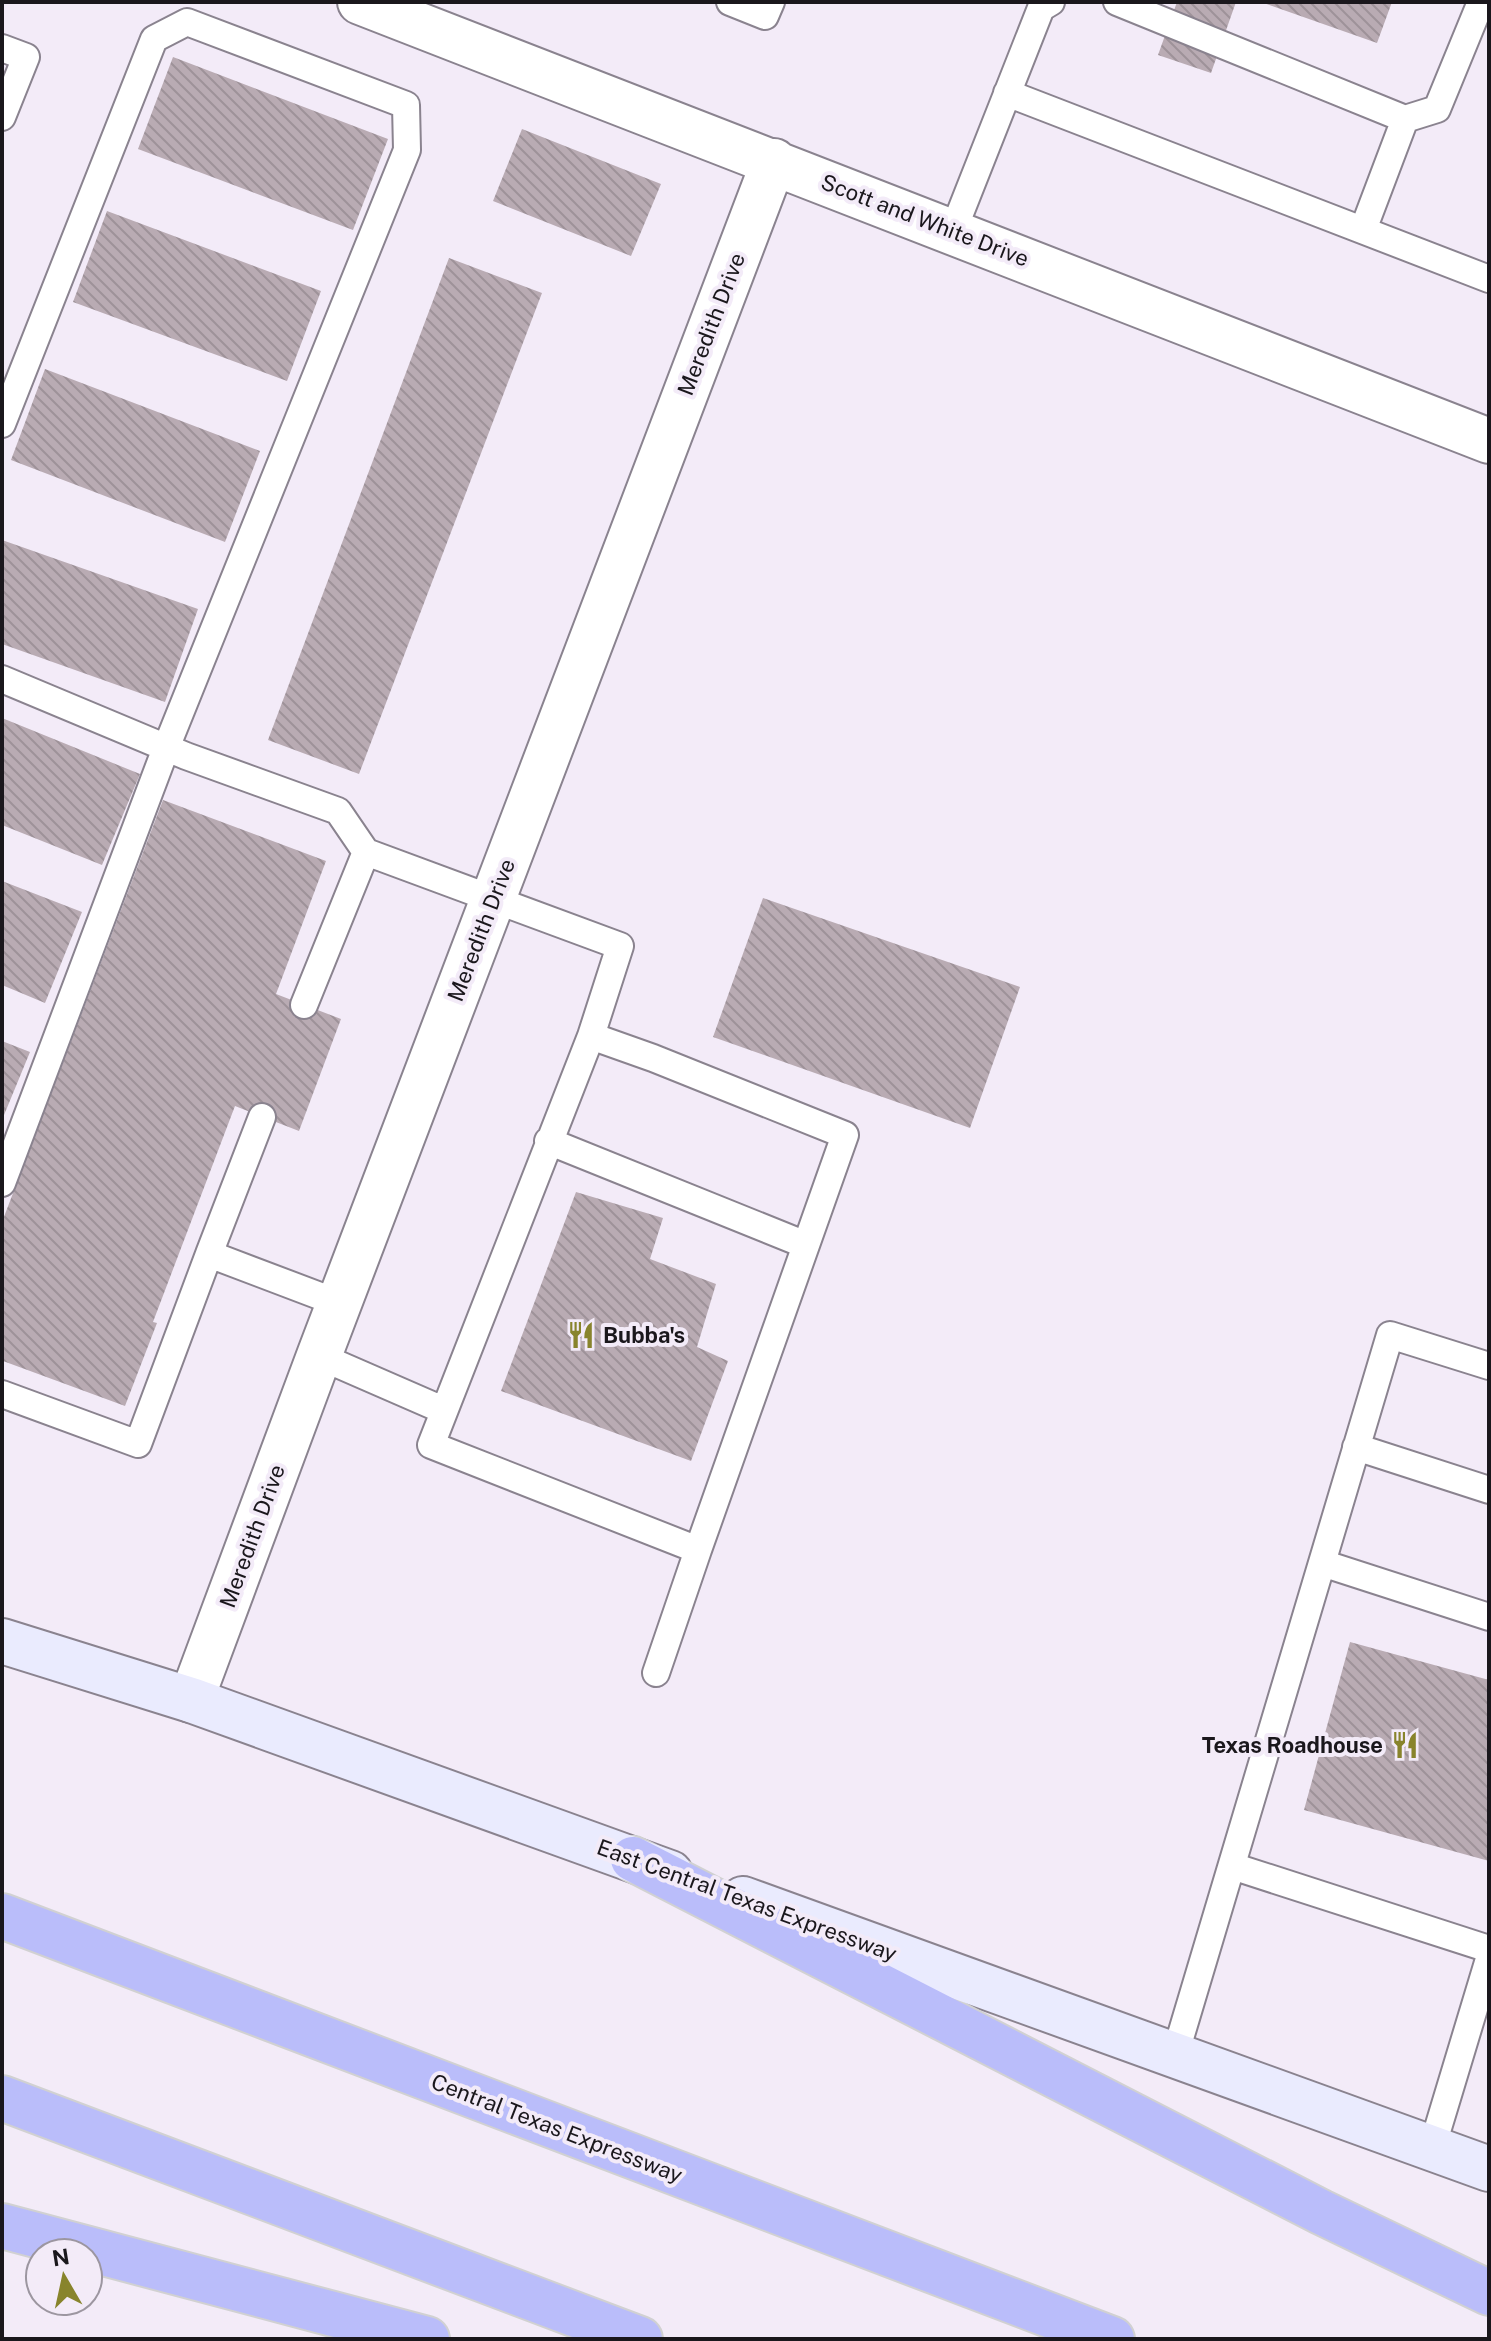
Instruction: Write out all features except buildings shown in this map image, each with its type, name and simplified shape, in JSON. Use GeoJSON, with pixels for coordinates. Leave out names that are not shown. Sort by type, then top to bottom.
{"type":"FeatureCollection","features":[{"type":"Feature","properties":{"kind":"highway"},"geometry":{"type":"LineString","coordinates":[[633,1859],[1321,2212],[1489,2293]]}},
{"type":"Feature","properties":{"kind":"highway","name":"Central Texas Expressway"},"geometry":{"type":"LineString","coordinates":[[2,1916],[1112,2339]]}},
{"type":"Feature","properties":{"kind":"highway"},"geometry":{"type":"LineString","coordinates":[[2,2098],[640,2339]]}},
{"type":"Feature","properties":{"kind":"highway"},"geometry":{"type":"LineString","coordinates":[[2,2226],[427,2339]]}},
{"type":"Feature","properties":{"kind":"main road","name":"East Central Texas Expressway"},"geometry":{"type":"LineString","coordinates":[[2,1641],[191,1700],[1489,2169]]}},
{"type":"Feature","properties":{"kind":"street","name":"Scott and White Drive"},"geometry":{"type":"LineString","coordinates":[[360,2],[1489,441]]}},
{"type":"Feature","properties":{"kind":"street","name":"Meredith Drive"},"geometry":{"type":"LineString","coordinates":[[191,1700],[774,161]]}},
{"type":"Feature","properties":{"kind":"lane"},"geometry":{"type":"LineString","coordinates":[[730,2],[765,16],[771,2]]}},
{"type":"Feature","properties":{"kind":"lane"},"geometry":{"type":"LineString","coordinates":[[953,231],[1041,8],[1051,2]]}},
{"type":"Feature","properties":{"kind":"lane"},"geometry":{"type":"LineString","coordinates":[[1117,2],[1405,119],[1437,109],[1481,2]]}},
{"type":"Feature","properties":{"kind":"lane"},"geometry":{"type":"LineString","coordinates":[[2,424],[154,39],[187,22],[406,105],[407,150],[166,748],[2,1183]]}},
{"type":"Feature","properties":{"kind":"lane"},"geometry":{"type":"LineString","coordinates":[[2,48],[26,57],[2,117]]}},
{"type":"Feature","properties":{"kind":"lane"},"geometry":{"type":"LineString","coordinates":[[1007,93],[1489,279]]}},
{"type":"Feature","properties":{"kind":"lane"},"geometry":{"type":"LineString","coordinates":[[1363,230],[1405,119]]}},
{"type":"Feature","properties":{"kind":"lane"},"geometry":{"type":"LineString","coordinates":[[2,679],[166,748],[338,811],[366,852],[620,946],[591,1036],[431,1445],[698,1550]]}},
{"type":"Feature","properties":{"kind":"lane"},"geometry":{"type":"LineString","coordinates":[[304,1005],[366,852]]}},
{"type":"Feature","properties":{"kind":"lane"},"geometry":{"type":"LineString","coordinates":[[591,1036],[845,1135],[656,1673]]}},
{"type":"Feature","properties":{"kind":"lane"},"geometry":{"type":"LineString","coordinates":[[2,1394],[138,1444],[262,1117]]}},
{"type":"Feature","properties":{"kind":"lane"},"geometry":{"type":"LineString","coordinates":[[548,1141],[806,1245]]}},
{"type":"Feature","properties":{"kind":"lane"},"geometry":{"type":"LineString","coordinates":[[209,1254],[341,1304]]}},
{"type":"Feature","properties":{"kind":"lane"},"geometry":{"type":"LineString","coordinates":[[1175,2055],[1390,1335],[1489,1366]]}},
{"type":"Feature","properties":{"kind":"lane"},"geometry":{"type":"LineString","coordinates":[[319,1356],[443,1410]]}},
{"type":"Feature","properties":{"kind":"lane"},"geometry":{"type":"LineString","coordinates":[[1356,1447],[1489,1490]]}},
{"type":"Feature","properties":{"kind":"lane"},"geometry":{"type":"LineString","coordinates":[[1322,1563],[1489,1617]]}},
{"type":"Feature","properties":{"kind":"lane"},"geometry":{"type":"LineString","coordinates":[[1232,1866],[1489,1949]]}},
{"type":"Feature","properties":{"kind":"lane"},"geometry":{"type":"LineString","coordinates":[[1432,2148],[1489,1959]]}},
{"type":"Feature","properties":{"kind":"place","name":"Bubba's"},"geometry":{"type":"Point","coordinates":[581,1335]}},
{"type":"Feature","properties":{"kind":"place","name":"Texas Roadhouse"},"geometry":{"type":"Point","coordinates":[1405,1745]}}]}
